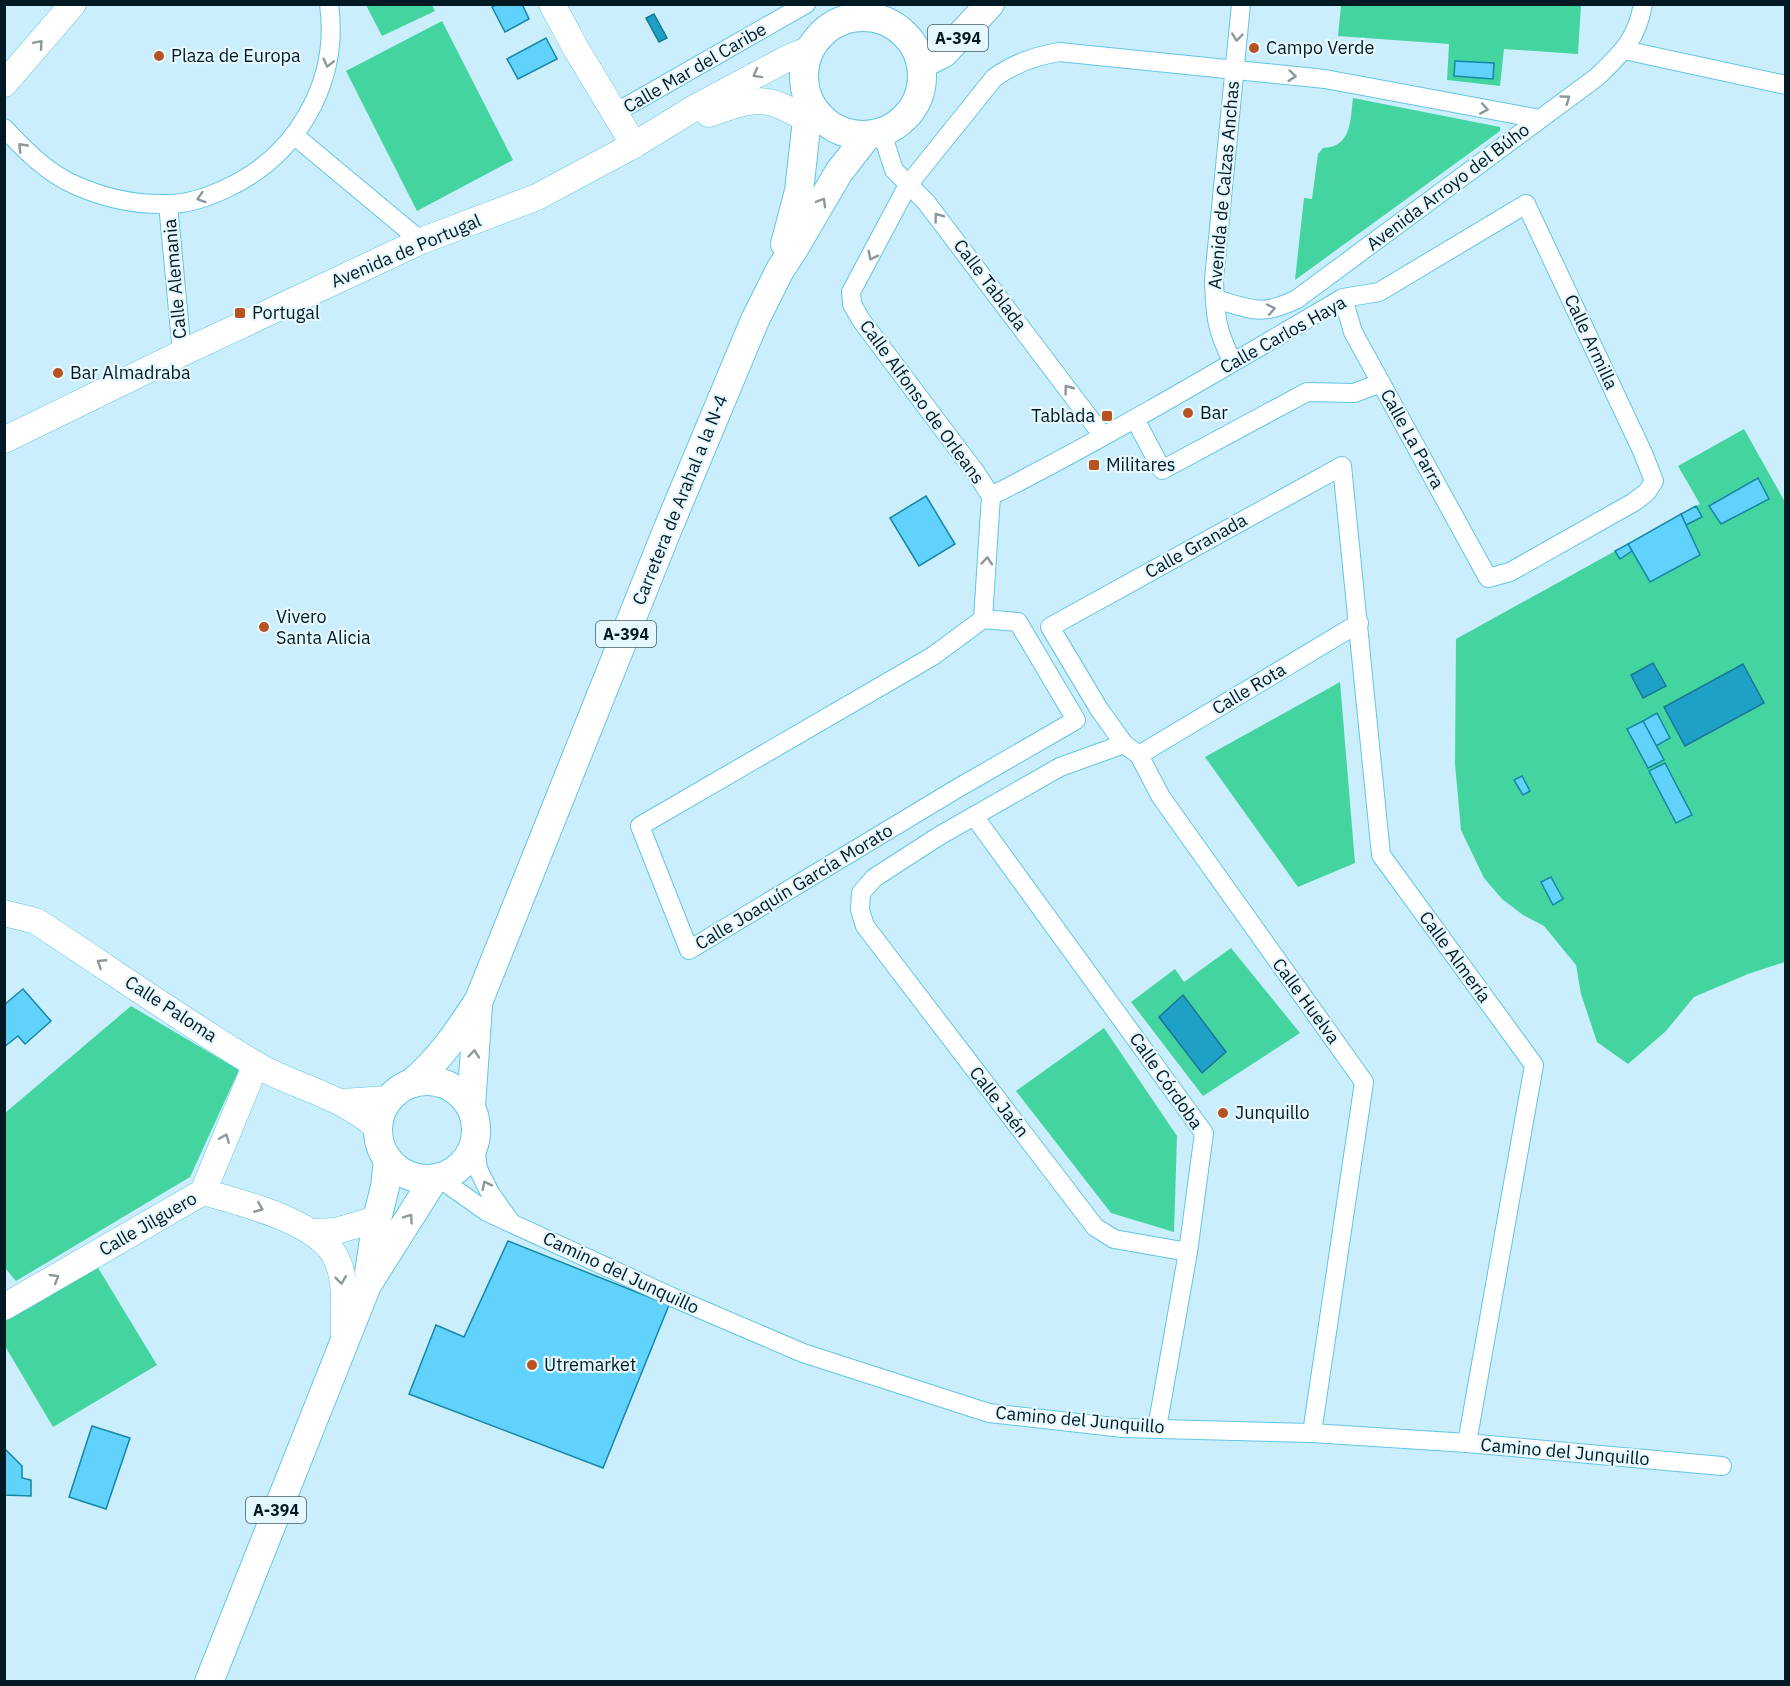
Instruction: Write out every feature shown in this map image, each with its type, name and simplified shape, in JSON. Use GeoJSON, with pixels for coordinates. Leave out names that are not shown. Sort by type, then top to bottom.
{"type":"FeatureCollection","features":[{"type":"Feature","properties":{"kind":"main road","name":"A-394"},"geometry":{"type":"LineString","coordinates":[[922,64],[944,52],[990,4]]}},
{"type":"Feature","properties":{"kind":"main road","name":"A-394"},"geometry":{"type":"LineString","coordinates":[[812,113],[803,78],[804,63],[810,49],[818,36],[830,26],[869,11],[876,18],[892,24],[906,34],[916,48],[922,64],[922,85],[915,106],[901,122],[875,134]]}},
{"type":"Feature","properties":{"kind":"main road"},"geometry":{"type":"LineString","coordinates":[[812,113],[840,131],[875,134]]}},
{"type":"Feature","properties":{"kind":"main road","name":"Carretera de Arahal a la N-4"},"geometry":{"type":"LineString","coordinates":[[780,270],[799,191],[812,113]]}},
{"type":"Feature","properties":{"kind":"main road","name":"Carretera de Arahal a la N-4"},"geometry":{"type":"LineString","coordinates":[[412,1083],[431,1067],[451,1043],[479,1000],[754,320],[780,270],[839,172],[875,134]]}},
{"type":"Feature","properties":{"kind":"main road","name":"Carretera de Arahal a la N-4"},"geometry":{"type":"LineString","coordinates":[[471,1107],[479,1000]]}},
{"type":"Feature","properties":{"kind":"main road"},"geometry":{"type":"LineString","coordinates":[[412,1083],[426,1080],[440,1082],[464,1096],[471,1107]]}},
{"type":"Feature","properties":{"kind":"main road","name":"A-394"},"geometry":{"type":"LineString","coordinates":[[388,1099],[399,1089],[412,1083]]}},
{"type":"Feature","properties":{"kind":"main road"},"geometry":{"type":"LineString","coordinates":[[378,1128],[381,1112],[388,1099]]}},
{"type":"Feature","properties":{"kind":"main road","name":"A-394"},"geometry":{"type":"LineString","coordinates":[[209,1682],[367,1285],[437,1179],[455,1172],[467,1160],[475,1145],[477,1128],[471,1107]]}},
{"type":"Feature","properties":{"kind":"main road","name":"A-394"},"geometry":{"type":"LineString","coordinates":[[367,1285],[388,1160],[380,1145],[378,1128]]}},
{"type":"Feature","properties":{"kind":"main road"},"geometry":{"type":"LineString","coordinates":[[388,1160],[408,1176],[437,1179]]}},
{"type":"Feature","properties":{"kind":"street"},"geometry":{"type":"LineString","coordinates":[[4,84],[73,4]]}},
{"type":"Feature","properties":{"kind":"street"},"geometry":{"type":"LineString","coordinates":[[4,128],[27,153],[72,184],[98,194],[131,202],[168,204],[187,202],[216,193],[260,170],[295,136],[309,112],[327,68],[331,41],[330,4]]}},
{"type":"Feature","properties":{"kind":"street"},"geometry":{"type":"LineString","coordinates":[[552,4],[615,113],[639,142]]}},
{"type":"Feature","properties":{"kind":"street","name":"Calle Mar del Caribe"},"geometry":{"type":"LineString","coordinates":[[615,113],[806,4]]}},
{"type":"Feature","properties":{"kind":"street","name":"Avenida de Calzas Anchas"},"geometry":{"type":"LineString","coordinates":[[1233,362],[1219,332],[1214,279],[1241,4]]}},
{"type":"Feature","properties":{"kind":"street","name":"Avenida Arroyo del Búho"},"geometry":{"type":"LineString","coordinates":[[1215,299],[1261,311],[1280,307],[1297,299],[1597,77],[1624,50],[1640,24],[1643,4]]}},
{"type":"Feature","properties":{"kind":"street","name":"Avenida de Portugal"},"geometry":{"type":"LineString","coordinates":[[4,440],[182,353],[421,241],[537,197],[639,142],[691,110],[788,58],[810,49]]}},
{"type":"Feature","properties":{"kind":"street"},"geometry":{"type":"LineString","coordinates":[[1624,50],[1785,85]]}},
{"type":"Feature","properties":{"kind":"street"},"geometry":{"type":"LineString","coordinates":[[908,185],[994,78],[1006,69],[1030,58],[1059,52],[1325,79],[1540,119]]}},
{"type":"Feature","properties":{"kind":"street","name":"Avenida de Portugal"},"geometry":{"type":"LineString","coordinates":[[639,142],[734,105],[759,101],[774,103],[795,114],[812,113]]}},
{"type":"Feature","properties":{"kind":"street","name":"Calle Tablada"},"geometry":{"type":"LineString","coordinates":[[875,134],[894,170],[926,202],[1103,436]]}},
{"type":"Feature","properties":{"kind":"street"},"geometry":{"type":"LineString","coordinates":[[295,136],[421,241]]}},
{"type":"Feature","properties":{"kind":"street","name":"Calle Alfonso de Orleans"},"geometry":{"type":"LineString","coordinates":[[908,185],[851,292],[852,304],[861,320],[991,496],[983,619]]}},
{"type":"Feature","properties":{"kind":"street","name":"Calle Alemania"},"geometry":{"type":"LineString","coordinates":[[168,204],[182,353]]}},
{"type":"Feature","properties":{"kind":"street","name":"Calle Carlos Haya"},"geometry":{"type":"LineString","coordinates":[[991,496],[1135,419],[1343,298],[1379,292],[1526,204]]}},
{"type":"Feature","properties":{"kind":"street","name":"Calle Armilla"},"geometry":{"type":"LineString","coordinates":[[1488,578],[1510,572],[1634,502],[1647,492],[1654,482],[1643,453],[1526,204]]}},
{"type":"Feature","properties":{"kind":"street","name":"Calle La Parra"},"geometry":{"type":"LineString","coordinates":[[1343,298],[1353,332],[1488,578]]}},
{"type":"Feature","properties":{"kind":"street"},"geometry":{"type":"LineString","coordinates":[[1135,419],[1162,470],[1307,392],[1354,393],[1381,383]]}},
{"type":"Feature","properties":{"kind":"street","name":"Calle Almería"},"geometry":{"type":"LineString","coordinates":[[1342,466],[1381,855],[1534,1065],[1467,1443]]}},
{"type":"Feature","properties":{"kind":"street","name":"Calle Granada"},"geometry":{"type":"LineString","coordinates":[[1050,627],[1342,466]]}},
{"type":"Feature","properties":{"kind":"street","name":"Calle Joaquín García Morato"},"geometry":{"type":"LineString","coordinates":[[983,619],[1018,622],[1076,720],[958,788],[689,950],[640,826],[933,656],[983,619]]}},
{"type":"Feature","properties":{"kind":"street","name":"Calle Rota"},"geometry":{"type":"LineString","coordinates":[[861,893],[874,878],[939,836],[1060,767],[1131,750],[1359,623]]}},
{"type":"Feature","properties":{"kind":"street","name":"Calle Huelva"},"geometry":{"type":"LineString","coordinates":[[1050,627],[1099,709],[1131,750],[1161,797],[1364,1082],[1312,1433]]}},
{"type":"Feature","properties":{"kind":"street","name":"Calle Córdoba"},"geometry":{"type":"LineString","coordinates":[[974,816],[1204,1133],[1188,1252],[1157,1428]]}},
{"type":"Feature","properties":{"kind":"street","name":"Calle Jaén"},"geometry":{"type":"LineString","coordinates":[[861,893],[860,910],[865,926],[1095,1227],[1114,1239],[1188,1252]]}},
{"type":"Feature","properties":{"kind":"street","name":"Calle Paloma"},"geometry":{"type":"LineString","coordinates":[[4,913],[36,921],[255,1064],[341,1101],[378,1128]]}},
{"type":"Feature","properties":{"kind":"street","name":"Calle Jilguero"},"geometry":{"type":"LineString","coordinates":[[4,1307],[203,1192],[255,1064]]}},
{"type":"Feature","properties":{"kind":"street","name":"Calle Paloma"},"geometry":{"type":"LineString","coordinates":[[341,1101],[388,1099]]}},
{"type":"Feature","properties":{"kind":"street","name":"Camino del Junquillo"},"geometry":{"type":"LineString","coordinates":[[475,1145],[478,1168],[489,1193],[510,1221]]}},
{"type":"Feature","properties":{"kind":"street","name":"Camino del Junquillo"},"geometry":{"type":"LineString","coordinates":[[437,1179],[487,1212],[672,1298],[803,1353],[989,1413],[1123,1428],[1312,1433],[1467,1443],[1722,1466]]}},
{"type":"Feature","properties":{"kind":"street"},"geometry":{"type":"LineString","coordinates":[[203,1192],[253,1206],[312,1232],[335,1255],[342,1276],[344,1339]]}},
{"type":"Feature","properties":{"kind":"street"},"geometry":{"type":"LineString","coordinates":[[312,1232],[336,1231],[377,1219]]}},
{"type":"Feature","properties":{"kind":"green space"},"geometry":{"type":"Polygon","coordinates":[[[366,5],[432,5],[435,11],[382,36],[366,5]]]}},
{"type":"Feature","properties":{"kind":"green space"},"geometry":{"type":"Polygon","coordinates":[[[1341,5],[1581,5],[1578,54],[1504,49],[1500,86],[1447,80],[1449,44],[1338,36],[1341,5]]]}},
{"type":"Feature","properties":{"kind":"green space"},"geometry":{"type":"Polygon","coordinates":[[[442,21],[513,160],[417,211],[346,71],[442,21]]]}},
{"type":"Feature","properties":{"kind":"green space"},"geometry":{"type":"Polygon","coordinates":[[[1353,98],[1500,127],[1500,131],[1295,280],[1304,198],[1312,199],[1318,154],[1323,148],[1340,143],[1344,138],[1350,123],[1353,98]]]}},
{"type":"Feature","properties":{"kind":"green space"},"geometry":{"type":"Polygon","coordinates":[[[1744,429],[1785,502],[1785,962],[1748,974],[1694,997],[1666,1031],[1628,1064],[1597,1042],[1581,994],[1576,965],[1544,926],[1523,915],[1502,899],[1484,878],[1461,830],[1455,764],[1456,639],[1700,504],[1678,466],[1744,429]]]}},
{"type":"Feature","properties":{"kind":"green space"},"geometry":{"type":"Polygon","coordinates":[[[1340,682],[1355,863],[1298,887],[1205,757],[1340,682]]]}},
{"type":"Feature","properties":{"kind":"green space"},"geometry":{"type":"Polygon","coordinates":[[[1231,948],[1300,1033],[1203,1096],[1131,1002],[1175,969],[1184,982],[1231,948]]]}},
{"type":"Feature","properties":{"kind":"green space"},"geometry":{"type":"Polygon","coordinates":[[[131,1006],[239,1070],[190,1177],[16,1281],[5,1268],[5,1113],[131,1006]]]}},
{"type":"Feature","properties":{"kind":"green space"},"geometry":{"type":"Polygon","coordinates":[[[1104,1028],[1177,1136],[1174,1232],[1111,1213],[1016,1091],[1104,1028]]]}},
{"type":"Feature","properties":{"kind":"green space"},"geometry":{"type":"Polygon","coordinates":[[[97,1266],[157,1365],[53,1427],[5,1346],[4,1321],[97,1266]]]}},
{"type":"Feature","properties":{"kind":"water"},"geometry":{"type":"Polygon","coordinates":[[[654,14],[667,38],[659,42],[646,18],[654,14]]]}},
{"type":"Feature","properties":{"kind":"water"},"geometry":{"type":"Polygon","coordinates":[[[1653,663],[1666,686],[1643,698],[1631,675],[1653,663]]]}},
{"type":"Feature","properties":{"kind":"water"},"geometry":{"type":"Polygon","coordinates":[[[1743,664],[1764,703],[1685,746],[1664,707],[1743,664]]]}},
{"type":"Feature","properties":{"kind":"water"},"geometry":{"type":"Polygon","coordinates":[[[1183,995],[1226,1052],[1202,1073],[1159,1017],[1183,995]]]}},
{"type":"Feature","properties":{"kind":"building"},"geometry":{"type":"Polygon","coordinates":[[[497,4],[522,4],[529,19],[505,32],[492,7],[497,4]]]}},
{"type":"Feature","properties":{"kind":"building"},"geometry":{"type":"Polygon","coordinates":[[[546,38],[557,59],[518,79],[507,59],[546,38]]]}},
{"type":"Feature","properties":{"kind":"building"},"geometry":{"type":"Polygon","coordinates":[[[1455,61],[1494,63],[1493,79],[1454,76],[1455,61]]]}},
{"type":"Feature","properties":{"kind":"building"},"geometry":{"type":"Polygon","coordinates":[[[1758,478],[1769,499],[1721,524],[1709,506],[1758,478]]]}},
{"type":"Feature","properties":{"kind":"building"},"geometry":{"type":"Polygon","coordinates":[[[926,496],[955,544],[919,566],[890,518],[926,496]]]}},
{"type":"Feature","properties":{"kind":"building"},"geometry":{"type":"Polygon","coordinates":[[[1696,506],[1702,517],[1686,525],[1681,514],[1696,506]]]}},
{"type":"Feature","properties":{"kind":"building"},"geometry":{"type":"Polygon","coordinates":[[[1681,514],[1700,555],[1650,582],[1628,544],[1681,514]]]}},
{"type":"Feature","properties":{"kind":"building"},"geometry":{"type":"Polygon","coordinates":[[[1628,544],[1632,551],[1620,559],[1615,551],[1628,544]]]}},
{"type":"Feature","properties":{"kind":"building"},"geometry":{"type":"Polygon","coordinates":[[[1657,713],[1670,738],[1656,746],[1643,721],[1657,713]]]}},
{"type":"Feature","properties":{"kind":"building"},"geometry":{"type":"Polygon","coordinates":[[[1643,721],[1664,760],[1648,768],[1627,729],[1643,721]]]}},
{"type":"Feature","properties":{"kind":"building"},"geometry":{"type":"Polygon","coordinates":[[[1665,763],[1692,815],[1676,823],[1649,771],[1665,763]]]}},
{"type":"Feature","properties":{"kind":"building"},"geometry":{"type":"Polygon","coordinates":[[[1522,776],[1530,791],[1523,795],[1514,780],[1522,776]]]}},
{"type":"Feature","properties":{"kind":"building"},"geometry":{"type":"Polygon","coordinates":[[[1551,877],[1563,899],[1553,905],[1541,882],[1551,877]]]}},
{"type":"Feature","properties":{"kind":"building"},"geometry":{"type":"Polygon","coordinates":[[[23,989],[51,1021],[25,1044],[18,1036],[4,1047],[4,1005],[23,989]]]}},
{"type":"Feature","properties":{"kind":"building","name":"Utremarket"},"geometry":{"type":"Polygon","coordinates":[[[508,1241],[669,1305],[603,1468],[409,1394],[436,1325],[464,1337],[508,1241]]]}},
{"type":"Feature","properties":{"kind":"building"},"geometry":{"type":"Polygon","coordinates":[[[92,1426],[130,1438],[106,1509],[69,1497],[92,1426]]]}},
{"type":"Feature","properties":{"kind":"building"},"geometry":{"type":"Polygon","coordinates":[[[4,1448],[22,1466],[22,1478],[31,1480],[31,1496],[4,1495],[4,1448]]]}},
{"type":"Feature","properties":{"kind":"place","name":"Campo Verde"},"geometry":{"type":"Point","coordinates":[1254,48]}},
{"type":"Feature","properties":{"kind":"place","name":"Plaza de Europa"},"geometry":{"type":"Point","coordinates":[159,56]}},
{"type":"Feature","properties":{"kind":"place","name":"Portugal"},"geometry":{"type":"Point","coordinates":[240,313]}},
{"type":"Feature","properties":{"kind":"place","name":"Bar Almadraba"},"geometry":{"type":"Point","coordinates":[58,373]}},
{"type":"Feature","properties":{"kind":"place","name":"Bar"},"geometry":{"type":"Point","coordinates":[1188,413]}},
{"type":"Feature","properties":{"kind":"place","name":"Tablada"},"geometry":{"type":"Point","coordinates":[1107,416]}},
{"type":"Feature","properties":{"kind":"place","name":"Militares"},"geometry":{"type":"Point","coordinates":[1094,465]}},
{"type":"Feature","properties":{"kind":"place","name":"Vivero Santa Alicia"},"geometry":{"type":"Point","coordinates":[264,627]}},
{"type":"Feature","properties":{"kind":"place","name":"Junquillo"},"geometry":{"type":"Point","coordinates":[1223,1113]}},
{"type":"Feature","properties":{"kind":"place","name":"Utremarket"},"geometry":{"type":"Point","coordinates":[532,1365]}}]}
